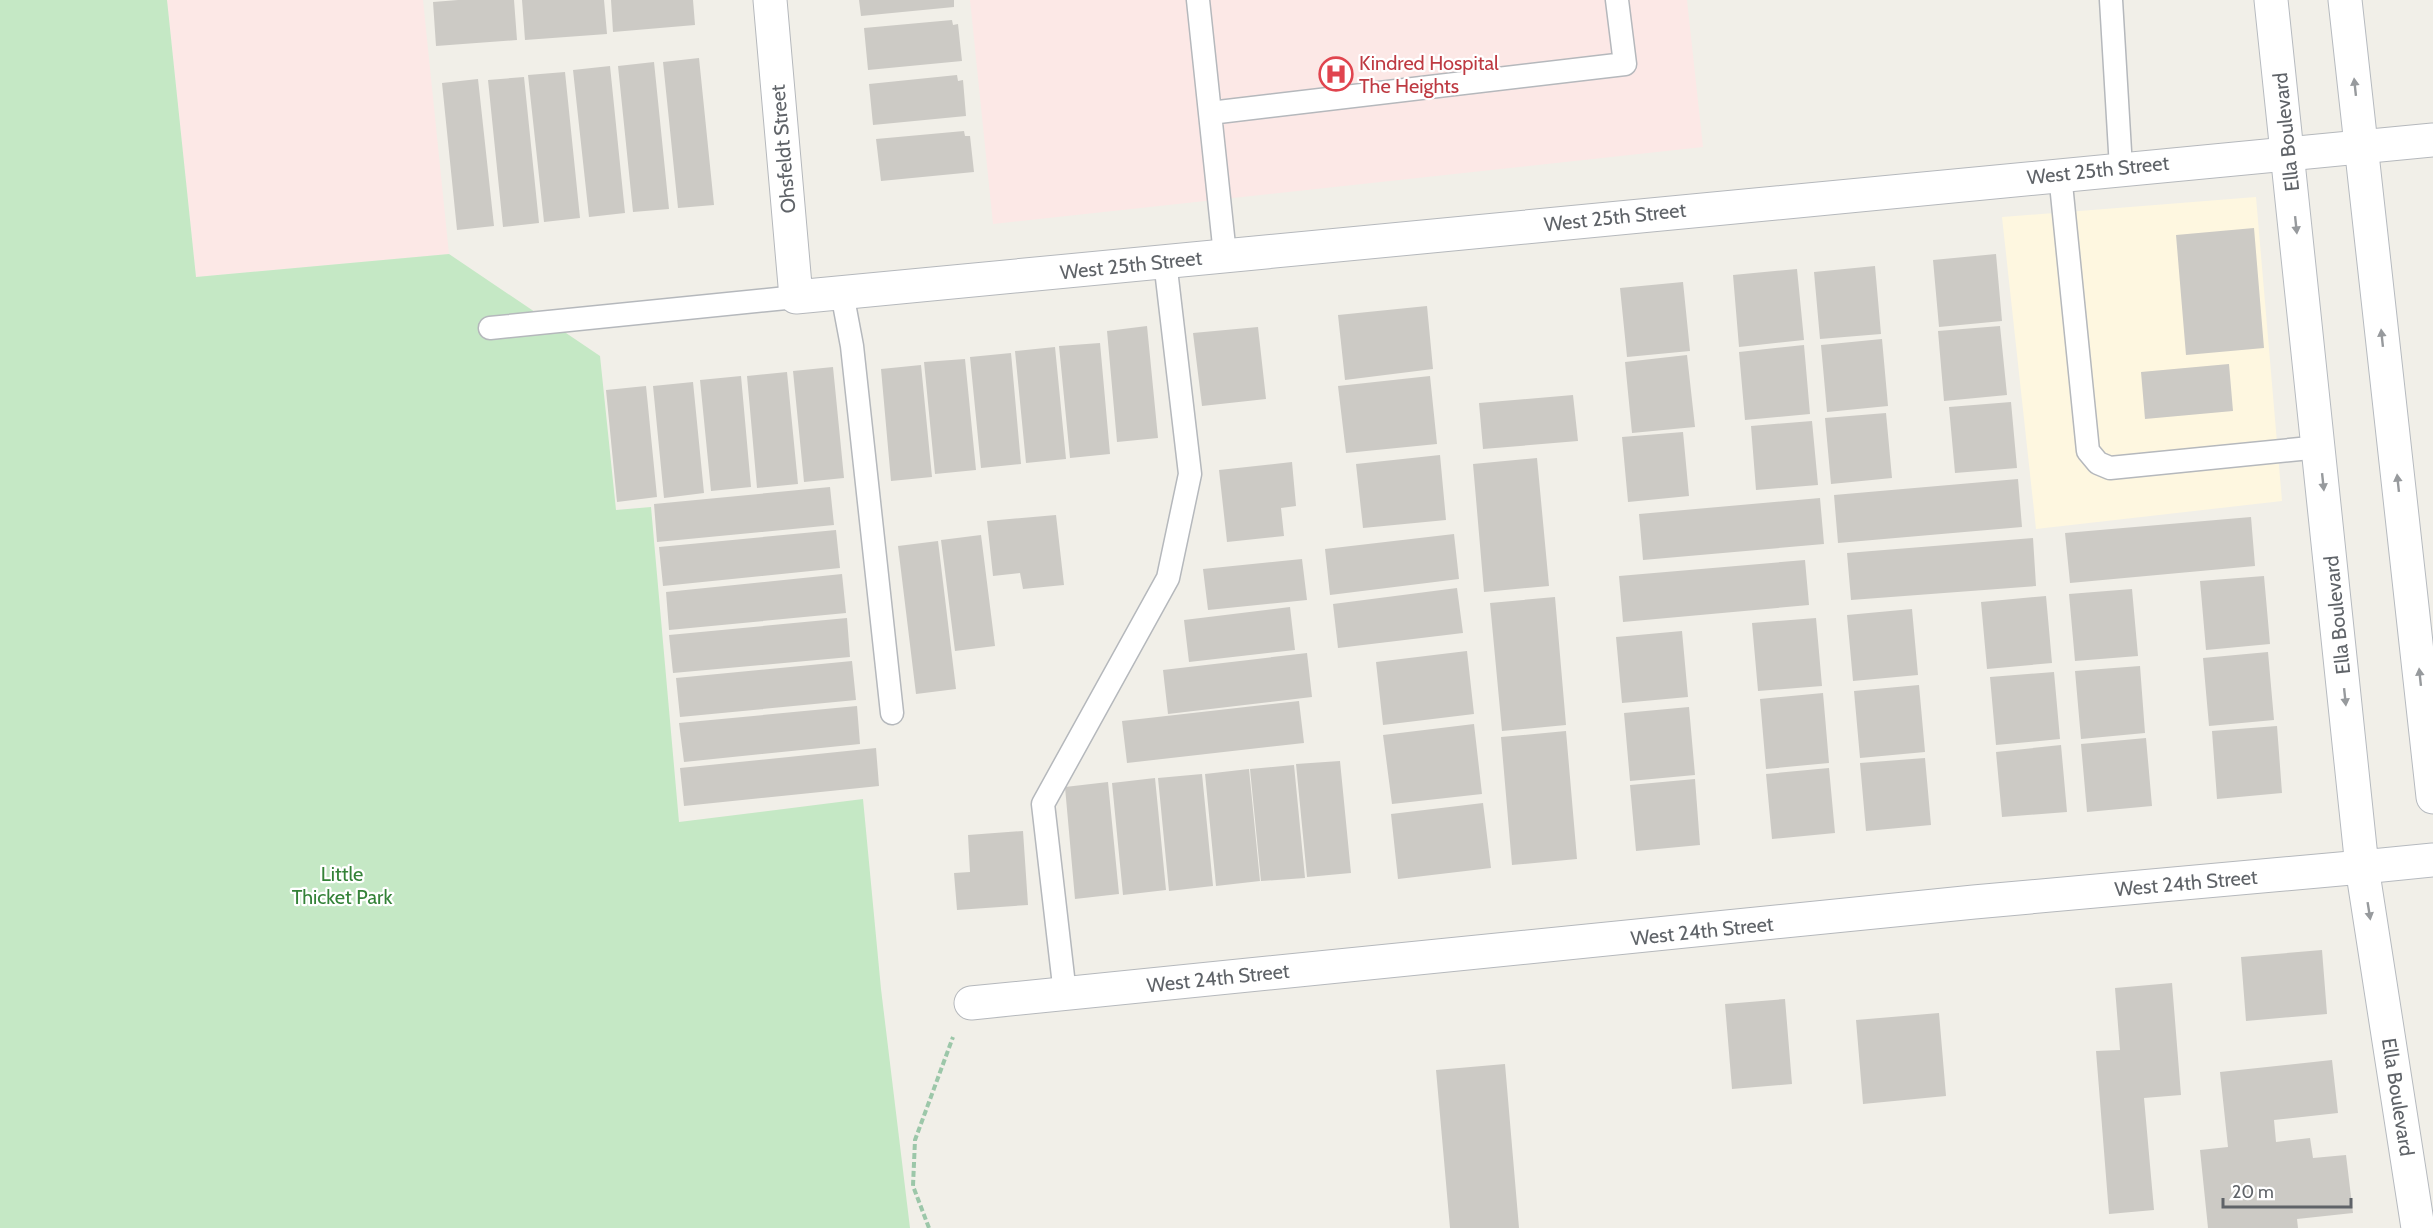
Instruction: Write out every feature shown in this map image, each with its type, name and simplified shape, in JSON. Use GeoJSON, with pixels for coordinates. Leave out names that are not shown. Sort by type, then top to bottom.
{"type":"FeatureCollection","features":[{"type":"Feature","properties":{"kind":"street","name":"Ohsfeldt Street"},"geometry":{"type":"LineString","coordinates":[[770,0],[796,297]]}},
{"type":"Feature","properties":{"kind":"street","name":"Ella Boulevard"},"geometry":{"type":"LineString","coordinates":[[2271,0],[2320,447],[2362,867],[2418,1228]]}},
{"type":"Feature","properties":{"kind":"street"},"geometry":{"type":"LineString","coordinates":[[2345,0],[2433,797]]}},
{"type":"Feature","properties":{"kind":"street","name":"West 25th Street"},"geometry":{"type":"LineString","coordinates":[[796,297],[2121,168],[2433,140]]}},
{"type":"Feature","properties":{"kind":"street","name":"West 24th Street"},"geometry":{"type":"LineString","coordinates":[[971,1003],[1974,902],[2433,860]]}},
{"type":"Feature","properties":{"kind":"lane"},"geometry":{"type":"LineString","coordinates":[[1198,0],[1225,255]]}},
{"type":"Feature","properties":{"kind":"lane"},"geometry":{"type":"LineString","coordinates":[[1210,113],[1625,64],[1617,0]]}},
{"type":"Feature","properties":{"kind":"lane"},"geometry":{"type":"LineString","coordinates":[[2111,0],[2121,168]]}},
{"type":"Feature","properties":{"kind":"lane"},"geometry":{"type":"LineString","coordinates":[[2061,174],[2088,451],[2091,458],[2110,468],[2320,447]]}},
{"type":"Feature","properties":{"kind":"lane"},"geometry":{"type":"LineString","coordinates":[[1065,994],[1042,804],[1168,578],[1190,474],[1165,261]]}},
{"type":"Feature","properties":{"kind":"lane"},"geometry":{"type":"LineString","coordinates":[[842,293],[852,346],[892,713]]}},
{"type":"Feature","properties":{"kind":"lane"},"geometry":{"type":"LineString","coordinates":[[490,328],[796,297]]}},
{"type":"Feature","properties":{"kind":"path"},"geometry":{"type":"LineString","coordinates":[[929,1228],[913,1186],[915,1140],[956,1031],[971,1003]]}},
{"type":"Feature","properties":{"kind":"shaded area"},"geometry":{"type":"Polygon","coordinates":[[[167,0],[423,0],[449,254],[196,277],[167,0]]]}},
{"type":"Feature","properties":{"kind":"shaded area","name":"Kindred Hospital The Heights"},"geometry":{"type":"Polygon","coordinates":[[[970,0],[1687,0],[1703,147],[993,224],[970,0]]]}},
{"type":"Feature","properties":{"kind":"shaded area"},"geometry":{"type":"Polygon","coordinates":[[[2256,197],[2282,501],[2036,529],[2002,217],[2256,197]]]}},
{"type":"Feature","properties":{"kind":"green space","name":"Little Thicket Park"},"geometry":{"type":"Polygon","coordinates":[[[0,0],[167,0],[196,277],[449,254],[600,356],[616,510],[651,507],[679,822],[863,799],[881,989],[910,1228],[0,1228],[0,0]]]}},
{"type":"Feature","properties":{"kind":"building"},"geometry":{"type":"Polygon","coordinates":[[[514,0],[517,40],[436,46],[433,2],[514,0]]]}},
{"type":"Feature","properties":{"kind":"building"},"geometry":{"type":"Polygon","coordinates":[[[522,0],[604,0],[607,34],[525,40],[522,0]]]}},
{"type":"Feature","properties":{"kind":"building"},"geometry":{"type":"Polygon","coordinates":[[[611,0],[693,0],[695,25],[613,32],[611,0]]]}},
{"type":"Feature","properties":{"kind":"building"},"geometry":{"type":"Polygon","coordinates":[[[859,0],[954,0],[954,7],[861,16],[859,0]]]}},
{"type":"Feature","properties":{"kind":"building"},"geometry":{"type":"Polygon","coordinates":[[[952,20],[953,25],[958,24],[962,61],[868,70],[864,28],[952,20]]]}},
{"type":"Feature","properties":{"kind":"building"},"geometry":{"type":"Polygon","coordinates":[[[699,58],[714,205],[678,208],[663,62],[699,58]]]}},
{"type":"Feature","properties":{"kind":"building"},"geometry":{"type":"Polygon","coordinates":[[[654,62],[669,209],[633,212],[618,66],[654,62]]]}},
{"type":"Feature","properties":{"kind":"building"},"geometry":{"type":"Polygon","coordinates":[[[610,66],[625,213],[589,217],[573,70],[610,66]]]}},
{"type":"Feature","properties":{"kind":"building"},"geometry":{"type":"Polygon","coordinates":[[[565,72],[580,218],[544,222],[528,75],[565,72]]]}},
{"type":"Feature","properties":{"kind":"building"},"geometry":{"type":"Polygon","coordinates":[[[957,75],[958,81],[963,80],[966,116],[873,125],[869,84],[957,75]]]}},
{"type":"Feature","properties":{"kind":"building"},"geometry":{"type":"Polygon","coordinates":[[[524,77],[539,223],[503,227],[488,80],[524,77]]]}},
{"type":"Feature","properties":{"kind":"building"},"geometry":{"type":"Polygon","coordinates":[[[478,79],[494,226],[457,230],[442,83],[478,79]]]}},
{"type":"Feature","properties":{"kind":"building"},"geometry":{"type":"Polygon","coordinates":[[[964,131],[965,136],[970,136],[974,172],[881,181],[876,139],[964,131]]]}},
{"type":"Feature","properties":{"kind":"building"},"geometry":{"type":"Polygon","coordinates":[[[2254,228],[2264,348],[2186,355],[2176,235],[2254,228]]]}},
{"type":"Feature","properties":{"kind":"building"},"geometry":{"type":"Polygon","coordinates":[[[1996,254],[2002,321],[1939,327],[1933,260],[1996,254]]]}},
{"type":"Feature","properties":{"kind":"building"},"geometry":{"type":"Polygon","coordinates":[[[1875,266],[1881,334],[1820,339],[1814,272],[1875,266]]]}},
{"type":"Feature","properties":{"kind":"building"},"geometry":{"type":"Polygon","coordinates":[[[1797,269],[1804,340],[1739,347],[1733,275],[1797,269]]]}},
{"type":"Feature","properties":{"kind":"building"},"geometry":{"type":"Polygon","coordinates":[[[1683,282],[1690,351],[1627,357],[1620,288],[1683,282]]]}},
{"type":"Feature","properties":{"kind":"building"},"geometry":{"type":"Polygon","coordinates":[[[1427,306],[1433,369],[1345,380],[1338,315],[1427,306]]]}},
{"type":"Feature","properties":{"kind":"building"},"geometry":{"type":"Polygon","coordinates":[[[1147,326],[1158,438],[1117,442],[1107,331],[1147,326]]]}},
{"type":"Feature","properties":{"kind":"building"},"geometry":{"type":"Polygon","coordinates":[[[2000,326],[2007,395],[1944,401],[1938,331],[2000,326]]]}},
{"type":"Feature","properties":{"kind":"building"},"geometry":{"type":"Polygon","coordinates":[[[1258,327],[1266,399],[1202,406],[1193,333],[1258,327]]]}},
{"type":"Feature","properties":{"kind":"building"},"geometry":{"type":"Polygon","coordinates":[[[1882,339],[1888,406],[1827,412],[1821,345],[1882,339]]]}},
{"type":"Feature","properties":{"kind":"building"},"geometry":{"type":"Polygon","coordinates":[[[1100,343],[1110,454],[1070,458],[1059,346],[1100,343]]]}},
{"type":"Feature","properties":{"kind":"building"},"geometry":{"type":"Polygon","coordinates":[[[1804,345],[1810,414],[1745,420],[1739,352],[1804,345]]]}},
{"type":"Feature","properties":{"kind":"building"},"geometry":{"type":"Polygon","coordinates":[[[1055,347],[1066,459],[1026,463],[1015,351],[1055,347]]]}},
{"type":"Feature","properties":{"kind":"building"},"geometry":{"type":"Polygon","coordinates":[[[1011,353],[1021,464],[981,468],[970,357],[1011,353]]]}},
{"type":"Feature","properties":{"kind":"building"},"geometry":{"type":"Polygon","coordinates":[[[1687,355],[1695,427],[1632,433],[1625,362],[1687,355]]]}},
{"type":"Feature","properties":{"kind":"building"},"geometry":{"type":"Polygon","coordinates":[[[965,359],[976,470],[935,474],[924,362],[965,359]]]}},
{"type":"Feature","properties":{"kind":"building"},"geometry":{"type":"Polygon","coordinates":[[[2229,364],[2233,411],[2145,419],[2141,372],[2229,364]]]}},
{"type":"Feature","properties":{"kind":"building"},"geometry":{"type":"Polygon","coordinates":[[[921,365],[932,477],[891,481],[881,369],[921,365]]]}},
{"type":"Feature","properties":{"kind":"building"},"geometry":{"type":"Polygon","coordinates":[[[833,367],[844,478],[804,482],[793,371],[833,367]]]}},
{"type":"Feature","properties":{"kind":"building"},"geometry":{"type":"Polygon","coordinates":[[[787,372],[798,484],[757,488],[747,376],[787,372]]]}},
{"type":"Feature","properties":{"kind":"building"},"geometry":{"type":"Polygon","coordinates":[[[741,376],[751,487],[711,491],[700,380],[741,376]]]}},
{"type":"Feature","properties":{"kind":"building"},"geometry":{"type":"Polygon","coordinates":[[[1430,376],[1437,444],[1346,453],[1338,386],[1430,376]]]}},
{"type":"Feature","properties":{"kind":"building"},"geometry":{"type":"Polygon","coordinates":[[[693,382],[704,493],[664,498],[653,386],[693,382]]]}},
{"type":"Feature","properties":{"kind":"building"},"geometry":{"type":"Polygon","coordinates":[[[646,386],[657,497],[617,502],[606,390],[646,386]]]}},
{"type":"Feature","properties":{"kind":"building"},"geometry":{"type":"Polygon","coordinates":[[[1573,395],[1578,441],[1483,449],[1479,403],[1573,395]]]}},
{"type":"Feature","properties":{"kind":"building"},"geometry":{"type":"Polygon","coordinates":[[[2011,402],[2017,468],[1955,473],[1949,407],[2011,402]]]}},
{"type":"Feature","properties":{"kind":"building"},"geometry":{"type":"Polygon","coordinates":[[[1886,413],[1892,478],[1831,484],[1825,418],[1886,413]]]}},
{"type":"Feature","properties":{"kind":"building"},"geometry":{"type":"Polygon","coordinates":[[[1812,421],[1818,485],[1756,490],[1751,426],[1812,421]]]}},
{"type":"Feature","properties":{"kind":"building"},"geometry":{"type":"Polygon","coordinates":[[[1683,432],[1689,496],[1628,502],[1622,437],[1683,432]]]}},
{"type":"Feature","properties":{"kind":"building"},"geometry":{"type":"Polygon","coordinates":[[[1440,455],[1446,520],[1363,528],[1356,464],[1440,455]]]}},
{"type":"Feature","properties":{"kind":"building"},"geometry":{"type":"Polygon","coordinates":[[[1537,458],[1549,586],[1484,592],[1473,464],[1537,458]]]}},
{"type":"Feature","properties":{"kind":"building"},"geometry":{"type":"Polygon","coordinates":[[[1292,462],[1296,506],[1281,508],[1284,536],[1227,542],[1219,470],[1292,462]]]}},
{"type":"Feature","properties":{"kind":"building"},"geometry":{"type":"Polygon","coordinates":[[[2018,479],[2022,527],[1838,543],[1834,495],[2018,479]]]}},
{"type":"Feature","properties":{"kind":"building"},"geometry":{"type":"Polygon","coordinates":[[[830,487],[834,525],[657,542],[654,504],[830,487]]]}},
{"type":"Feature","properties":{"kind":"building"},"geometry":{"type":"Polygon","coordinates":[[[1820,498],[1824,544],[1643,560],[1639,514],[1820,498]]]}},
{"type":"Feature","properties":{"kind":"building"},"geometry":{"type":"Polygon","coordinates":[[[1056,515],[1064,585],[1023,589],[1020,573],[993,576],[987,521],[1056,515]]]}},
{"type":"Feature","properties":{"kind":"building"},"geometry":{"type":"Polygon","coordinates":[[[2251,517],[2255,566],[2070,583],[2065,533],[2251,517]]]}},
{"type":"Feature","properties":{"kind":"building"},"geometry":{"type":"Polygon","coordinates":[[[836,530],[840,568],[663,586],[659,547],[836,530]]]}},
{"type":"Feature","properties":{"kind":"building"},"geometry":{"type":"Polygon","coordinates":[[[1454,534],[1459,579],[1330,595],[1325,549],[1454,534]]]}},
{"type":"Feature","properties":{"kind":"building"},"geometry":{"type":"Polygon","coordinates":[[[981,535],[995,646],[955,651],[941,540],[981,535]]]}},
{"type":"Feature","properties":{"kind":"building"},"geometry":{"type":"Polygon","coordinates":[[[2033,538],[2036,586],[1851,600],[1847,553],[2033,538]]]}},
{"type":"Feature","properties":{"kind":"building"},"geometry":{"type":"Polygon","coordinates":[[[938,541],[956,689],[916,694],[898,546],[938,541]]]}},
{"type":"Feature","properties":{"kind":"building"},"geometry":{"type":"Polygon","coordinates":[[[1302,559],[1307,600],[1208,610],[1203,569],[1302,559]]]}},
{"type":"Feature","properties":{"kind":"building"},"geometry":{"type":"Polygon","coordinates":[[[1805,560],[1809,605],[1623,622],[1619,576],[1805,560]]]}},
{"type":"Feature","properties":{"kind":"building"},"geometry":{"type":"Polygon","coordinates":[[[842,574],[846,613],[669,630],[666,592],[842,574]]]}},
{"type":"Feature","properties":{"kind":"building"},"geometry":{"type":"Polygon","coordinates":[[[2264,576],[2270,644],[2206,650],[2200,581],[2264,576]]]}},
{"type":"Feature","properties":{"kind":"building"},"geometry":{"type":"Polygon","coordinates":[[[1457,588],[1463,633],[1338,648],[1333,604],[1457,588]]]}},
{"type":"Feature","properties":{"kind":"building"},"geometry":{"type":"Polygon","coordinates":[[[2132,589],[2138,656],[2075,661],[2069,594],[2132,589]]]}},
{"type":"Feature","properties":{"kind":"building"},"geometry":{"type":"Polygon","coordinates":[[[2046,596],[2052,663],[1987,669],[1981,602],[2046,596]]]}},
{"type":"Feature","properties":{"kind":"building"},"geometry":{"type":"Polygon","coordinates":[[[1555,597],[1566,725],[1502,731],[1490,603],[1555,597]]]}},
{"type":"Feature","properties":{"kind":"building"},"geometry":{"type":"Polygon","coordinates":[[[1290,607],[1295,650],[1189,662],[1184,620],[1290,607]]]}},
{"type":"Feature","properties":{"kind":"building"},"geometry":{"type":"Polygon","coordinates":[[[1912,609],[1918,675],[1853,681],[1847,615],[1912,609]]]}},
{"type":"Feature","properties":{"kind":"building"},"geometry":{"type":"Polygon","coordinates":[[[847,618],[850,657],[673,673],[669,635],[847,618]]]}},
{"type":"Feature","properties":{"kind":"building"},"geometry":{"type":"Polygon","coordinates":[[[1816,618],[1822,686],[1758,691],[1752,623],[1816,618]]]}},
{"type":"Feature","properties":{"kind":"building"},"geometry":{"type":"Polygon","coordinates":[[[1682,631],[1688,697],[1622,703],[1616,637],[1682,631]]]}},
{"type":"Feature","properties":{"kind":"building"},"geometry":{"type":"Polygon","coordinates":[[[1467,651],[1474,714],[1383,725],[1376,662],[1467,651]]]}},
{"type":"Feature","properties":{"kind":"building"},"geometry":{"type":"Polygon","coordinates":[[[2268,652],[2274,720],[2209,726],[2203,658],[2268,652]]]}},
{"type":"Feature","properties":{"kind":"building"},"geometry":{"type":"Polygon","coordinates":[[[1307,653],[1312,697],[1168,714],[1163,670],[1307,653]]]}},
{"type":"Feature","properties":{"kind":"building"},"geometry":{"type":"Polygon","coordinates":[[[852,661],[856,700],[680,717],[676,678],[852,661]]]}},
{"type":"Feature","properties":{"kind":"building"},"geometry":{"type":"Polygon","coordinates":[[[2140,666],[2145,733],[2081,739],[2075,671],[2140,666]]]}},
{"type":"Feature","properties":{"kind":"building"},"geometry":{"type":"Polygon","coordinates":[[[2054,672],[2060,739],[1996,745],[1990,677],[2054,672]]]}},
{"type":"Feature","properties":{"kind":"building"},"geometry":{"type":"Polygon","coordinates":[[[1919,685],[1925,752],[1860,758],[1854,691],[1919,685]]]}},
{"type":"Feature","properties":{"kind":"building"},"geometry":{"type":"Polygon","coordinates":[[[1823,693],[1829,763],[1766,769],[1760,699],[1823,693]]]}},
{"type":"Feature","properties":{"kind":"building"},"geometry":{"type":"Polygon","coordinates":[[[1299,701],[1304,743],[1127,763],[1122,721],[1299,701]]]}},
{"type":"Feature","properties":{"kind":"building"},"geometry":{"type":"Polygon","coordinates":[[[857,706],[860,744],[684,762],[679,723],[857,706]]]}},
{"type":"Feature","properties":{"kind":"building"},"geometry":{"type":"Polygon","coordinates":[[[1689,707],[1695,775],[1630,781],[1624,713],[1689,707]]]}},
{"type":"Feature","properties":{"kind":"building"},"geometry":{"type":"Polygon","coordinates":[[[1474,724],[1482,794],[1392,804],[1383,735],[1474,724]]]}},
{"type":"Feature","properties":{"kind":"building"},"geometry":{"type":"Polygon","coordinates":[[[2277,726],[2282,793],[2217,799],[2212,731],[2277,726]]]}},
{"type":"Feature","properties":{"kind":"building"},"geometry":{"type":"Polygon","coordinates":[[[1566,731],[1577,859],[1512,865],[1501,737],[1566,731]]]}},
{"type":"Feature","properties":{"kind":"building"},"geometry":{"type":"Polygon","coordinates":[[[2146,738],[2152,806],[2087,812],[2081,744],[2146,738]]]}},
{"type":"Feature","properties":{"kind":"building"},"geometry":{"type":"Polygon","coordinates":[[[2061,745],[2067,812],[2002,817],[1996,752],[2061,745]]]}},
{"type":"Feature","properties":{"kind":"building"},"geometry":{"type":"Polygon","coordinates":[[[876,748],[879,786],[684,806],[680,768],[876,748]]]}},
{"type":"Feature","properties":{"kind":"building"},"geometry":{"type":"Polygon","coordinates":[[[1925,758],[1931,825],[1866,831],[1860,763],[1925,758]]]}},
{"type":"Feature","properties":{"kind":"building"},"geometry":{"type":"Polygon","coordinates":[[[1340,761],[1351,873],[1307,877],[1296,764],[1340,761]]]}},
{"type":"Feature","properties":{"kind":"building"},"geometry":{"type":"Polygon","coordinates":[[[1294,765],[1305,878],[1261,881],[1250,769],[1294,765]]]}},
{"type":"Feature","properties":{"kind":"building"},"geometry":{"type":"Polygon","coordinates":[[[1829,768],[1835,833],[1772,839],[1766,774],[1829,768]]]}},
{"type":"Feature","properties":{"kind":"building"},"geometry":{"type":"Polygon","coordinates":[[[1249,769],[1260,881],[1216,886],[1205,774],[1249,769]]]}},
{"type":"Feature","properties":{"kind":"building"},"geometry":{"type":"Polygon","coordinates":[[[1202,774],[1213,886],[1169,891],[1158,778],[1202,774]]]}},
{"type":"Feature","properties":{"kind":"building"},"geometry":{"type":"Polygon","coordinates":[[[1155,778],[1166,890],[1123,895],[1112,783],[1155,778]]]}},
{"type":"Feature","properties":{"kind":"building"},"geometry":{"type":"Polygon","coordinates":[[[1695,779],[1700,845],[1636,851],[1630,785],[1695,779]]]}},
{"type":"Feature","properties":{"kind":"building"},"geometry":{"type":"Polygon","coordinates":[[[1108,782],[1119,894],[1075,899],[1065,787],[1108,782]]]}},
{"type":"Feature","properties":{"kind":"building"},"geometry":{"type":"Polygon","coordinates":[[[1483,803],[1491,868],[1398,879],[1391,814],[1483,803]]]}},
{"type":"Feature","properties":{"kind":"building"},"geometry":{"type":"Polygon","coordinates":[[[1023,831],[1028,905],[957,910],[954,873],[970,872],[968,835],[1023,831]]]}},
{"type":"Feature","properties":{"kind":"building"},"geometry":{"type":"Polygon","coordinates":[[[2322,950],[2327,1014],[2246,1021],[2241,957],[2322,950]]]}},
{"type":"Feature","properties":{"kind":"building"},"geometry":{"type":"Polygon","coordinates":[[[2172,983],[2181,1095],[2144,1098],[2154,1210],[2109,1214],[2096,1051],[2120,1050],[2115,988],[2172,983]]]}},
{"type":"Feature","properties":{"kind":"building"},"geometry":{"type":"Polygon","coordinates":[[[1785,999],[1792,1084],[1732,1089],[1725,1004],[1785,999]]]}},
{"type":"Feature","properties":{"kind":"building"},"geometry":{"type":"Polygon","coordinates":[[[1939,1013],[1946,1096],[1863,1104],[1856,1020],[1939,1013]]]}},
{"type":"Feature","properties":{"kind":"building"},"geometry":{"type":"Polygon","coordinates":[[[2332,1060],[2338,1113],[2274,1120],[2276,1142],[2310,1138],[2313,1158],[2346,1155],[2353,1213],[2297,1219],[2298,1228],[2208,1228],[2200,1150],[2228,1147],[2220,1072],[2332,1060]]]}},
{"type":"Feature","properties":{"kind":"building"},"geometry":{"type":"Polygon","coordinates":[[[1505,1064],[1519,1228],[1450,1228],[1436,1070],[1505,1064]]]}},
{"type":"Feature","properties":{"kind":"place","name":"Kindred Hospital The Heights"},"geometry":{"type":"Point","coordinates":[1336,74]}}]}
